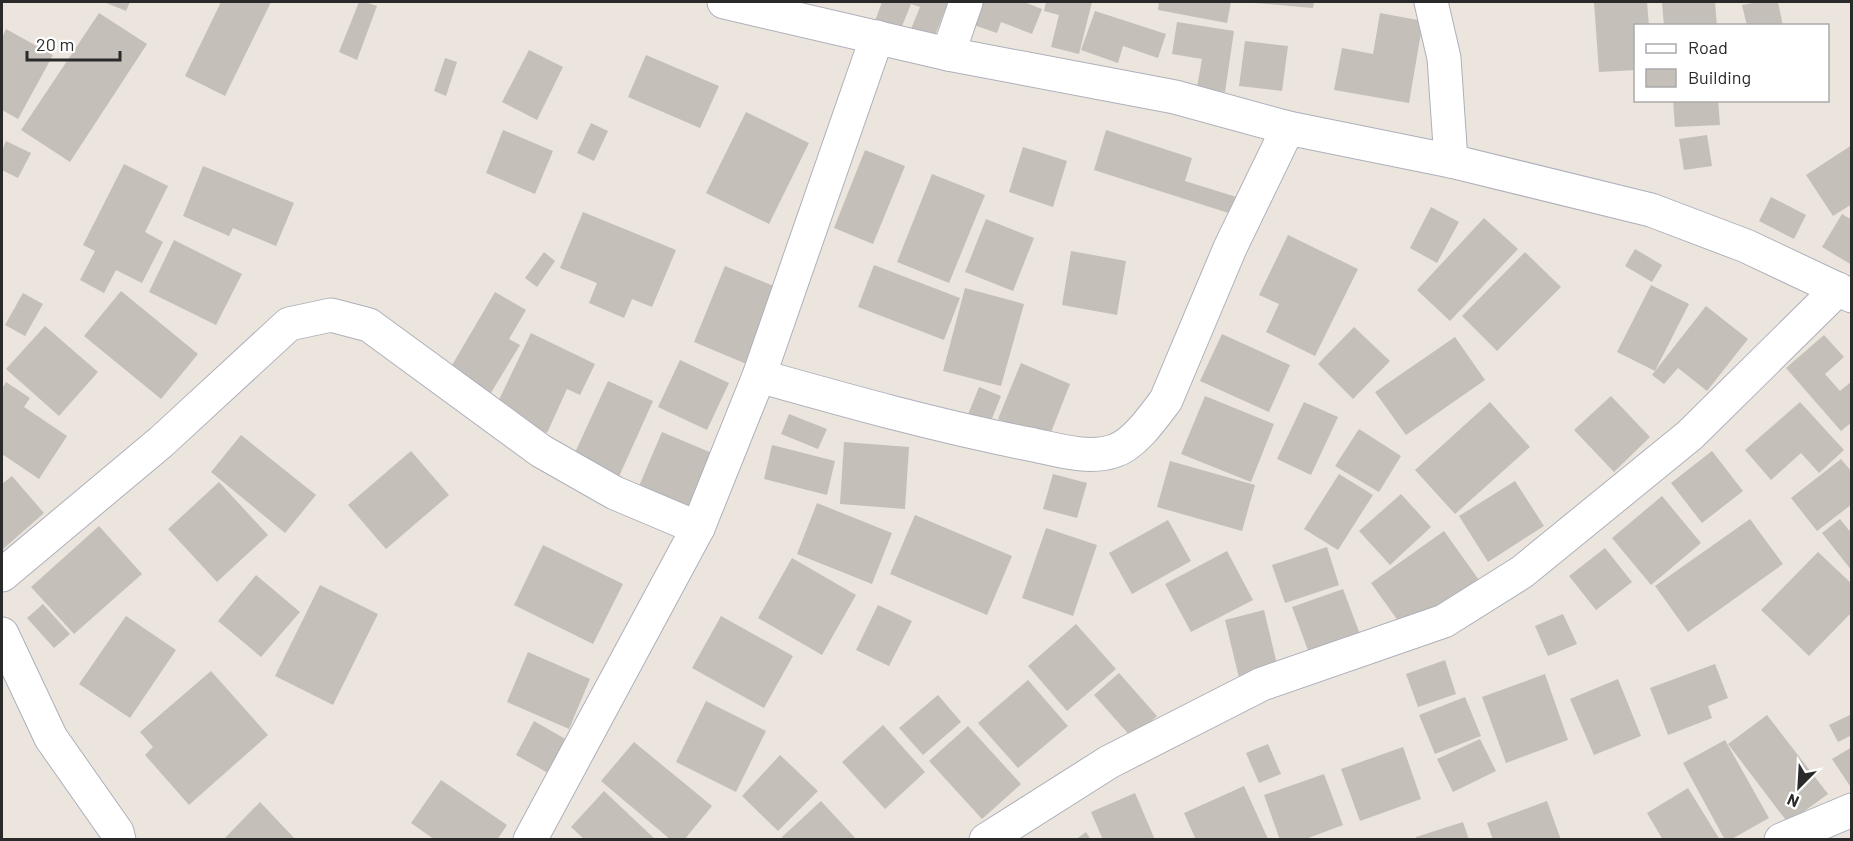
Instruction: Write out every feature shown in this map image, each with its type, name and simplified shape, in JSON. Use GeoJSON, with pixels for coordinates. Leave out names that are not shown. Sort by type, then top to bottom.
{"type":"FeatureCollection","features":[{"type":"Feature","properties":{"kind":"street"},"geometry":{"type":"LineString","coordinates":[[724,2],[948,54],[1175,97],[1288,128],[1451,161],[1651,210],[1746,246],[1845,293],[1690,435],[1522,572],[1444,621],[1262,684],[1109,762],[986,840]]}},
{"type":"Feature","properties":{"kind":"street"},"geometry":{"type":"LineString","coordinates":[[948,54],[966,2]]}},
{"type":"Feature","properties":{"kind":"street"},"geometry":{"type":"LineString","coordinates":[[1431,2],[1444,57],[1451,161]]}},
{"type":"Feature","properties":{"kind":"street"},"geometry":{"type":"LineString","coordinates":[[530,840],[698,528],[759,376],[877,37]]}},
{"type":"Feature","properties":{"kind":"street"},"geometry":{"type":"LineString","coordinates":[[759,376],[878,409],[996,438],[1070,452],[1098,454],[1116,451],[1129,442],[1166,400],[1226,258],[1288,128]]}},
{"type":"Feature","properties":{"kind":"street"},"geometry":{"type":"LineString","coordinates":[[2,575],[161,442],[289,324],[331,315],[369,325],[541,451],[615,493],[698,528]]}},
{"type":"Feature","properties":{"kind":"street"},"geometry":{"type":"LineString","coordinates":[[2,634],[51,738],[114,837]]}},
{"type":"Feature","properties":{"kind":"street"},"geometry":{"type":"LineString","coordinates":[[1781,840],[1851,810]]}},
{"type":"Feature","properties":{"kind":"building"},"geometry":{"type":"Polygon","coordinates":[[[104,2],[130,2],[126,11],[104,2]]]}},
{"type":"Feature","properties":{"kind":"building"},"geometry":{"type":"Polygon","coordinates":[[[221,2],[271,2],[225,96],[185,76],[221,2]]]}},
{"type":"Feature","properties":{"kind":"building"},"geometry":{"type":"Polygon","coordinates":[[[359,2],[377,6],[357,60],[339,52],[359,2]]]}},
{"type":"Feature","properties":{"kind":"building"},"geometry":{"type":"Polygon","coordinates":[[[882,2],[948,2],[934,38],[911,29],[920,7],[911,4],[900,31],[875,21],[882,2]]]}},
{"type":"Feature","properties":{"kind":"building"},"geometry":{"type":"Polygon","coordinates":[[[977,2],[1024,2],[1042,9],[1032,34],[1001,22],[997,33],[968,23],[977,2]]]}},
{"type":"Feature","properties":{"kind":"building"},"geometry":{"type":"Polygon","coordinates":[[[1046,2],[1092,2],[1079,54],[1051,47],[1059,15],[1044,11],[1046,2]]]}},
{"type":"Feature","properties":{"kind":"building"},"geometry":{"type":"Polygon","coordinates":[[[1159,2],[1231,2],[1227,23],[1158,10],[1159,2]]]}},
{"type":"Feature","properties":{"kind":"building"},"geometry":{"type":"Polygon","coordinates":[[[1255,2],[1314,2],[1313,8],[1255,2]]]}},
{"type":"Feature","properties":{"kind":"building"},"geometry":{"type":"Polygon","coordinates":[[[1594,2],[1647,2],[1649,24],[1634,24],[1634,70],[1599,72],[1594,2]]]}},
{"type":"Feature","properties":{"kind":"building"},"geometry":{"type":"Polygon","coordinates":[[[1662,2],[1715,2],[1717,24],[1664,24],[1662,2]]]}},
{"type":"Feature","properties":{"kind":"building"},"geometry":{"type":"Polygon","coordinates":[[[1778,2],[1783,24],[1747,24],[1742,5],[1778,2]]]}},
{"type":"Feature","properties":{"kind":"building"},"geometry":{"type":"Polygon","coordinates":[[[1095,11],[1166,34],[1158,58],[1123,46],[1118,63],[1081,50],[1095,11]]]}},
{"type":"Feature","properties":{"kind":"building"},"geometry":{"type":"Polygon","coordinates":[[[99,13],[147,44],[70,162],[21,130],[99,13]]]}},
{"type":"Feature","properties":{"kind":"building"},"geometry":{"type":"Polygon","coordinates":[[[1380,13],[1423,21],[1409,103],[1334,90],[1342,48],[1373,54],[1380,13]]]}},
{"type":"Feature","properties":{"kind":"building"},"geometry":{"type":"Polygon","coordinates":[[[1177,22],[1234,31],[1225,92],[1197,87],[1202,59],[1172,54],[1177,22]]]}},
{"type":"Feature","properties":{"kind":"building"},"geometry":{"type":"Polygon","coordinates":[[[6,29],[53,55],[18,119],[2,110],[2,38],[6,29]]]}},
{"type":"Feature","properties":{"kind":"building"},"geometry":{"type":"Polygon","coordinates":[[[1245,41],[1288,46],[1282,91],[1239,86],[1245,41]]]}},
{"type":"Feature","properties":{"kind":"building"},"geometry":{"type":"Polygon","coordinates":[[[529,50],[563,67],[537,120],[502,102],[529,50]]]}},
{"type":"Feature","properties":{"kind":"building"},"geometry":{"type":"Polygon","coordinates":[[[646,55],[719,86],[700,128],[628,97],[646,55]]]}},
{"type":"Feature","properties":{"kind":"building"},"geometry":{"type":"Polygon","coordinates":[[[445,58],[457,62],[446,96],[434,91],[445,58]]]}},
{"type":"Feature","properties":{"kind":"building"},"geometry":{"type":"Polygon","coordinates":[[[1673,102],[1718,102],[1720,125],[1675,127],[1673,102]]]}},
{"type":"Feature","properties":{"kind":"building"},"geometry":{"type":"Polygon","coordinates":[[[746,112],[809,143],[769,224],[706,193],[746,112]]]}},
{"type":"Feature","properties":{"kind":"building"},"geometry":{"type":"Polygon","coordinates":[[[591,123],[608,131],[594,161],[577,153],[591,123]]]}},
{"type":"Feature","properties":{"kind":"building"},"geometry":{"type":"Polygon","coordinates":[[[503,130],[553,151],[535,194],[486,173],[503,130]]]}},
{"type":"Feature","properties":{"kind":"building"},"geometry":{"type":"Polygon","coordinates":[[[1106,130],[1192,158],[1185,181],[1246,200],[1241,217],[1094,170],[1106,130]]]}},
{"type":"Feature","properties":{"kind":"building"},"geometry":{"type":"Polygon","coordinates":[[[1707,135],[1712,166],[1684,170],[1679,139],[1707,135]]]}},
{"type":"Feature","properties":{"kind":"building"},"geometry":{"type":"Polygon","coordinates":[[[6,141],[31,153],[18,178],[2,170],[2,151],[6,141]]]}},
{"type":"Feature","properties":{"kind":"building"},"geometry":{"type":"Polygon","coordinates":[[[1852,145],[1852,204],[1833,216],[1806,175],[1852,145]]]}},
{"type":"Feature","properties":{"kind":"building"},"geometry":{"type":"Polygon","coordinates":[[[1023,147],[1067,161],[1053,207],[1009,192],[1023,147]]]}},
{"type":"Feature","properties":{"kind":"building"},"geometry":{"type":"Polygon","coordinates":[[[865,150],[905,166],[873,244],[834,228],[865,150]]]}},
{"type":"Feature","properties":{"kind":"building"},"geometry":{"type":"Polygon","coordinates":[[[124,164],[168,186],[145,232],[163,242],[142,283],[116,270],[104,293],[80,280],[95,251],[83,245],[124,164]]]}},
{"type":"Feature","properties":{"kind":"building"},"geometry":{"type":"Polygon","coordinates":[[[203,166],[294,203],[276,246],[233,228],[229,236],[183,216],[203,166]]]}},
{"type":"Feature","properties":{"kind":"building"},"geometry":{"type":"Polygon","coordinates":[[[932,174],[985,195],[949,283],[897,262],[932,174]]]}},
{"type":"Feature","properties":{"kind":"building"},"geometry":{"type":"Polygon","coordinates":[[[1771,197],[1806,215],[1794,239],[1759,221],[1771,197]]]}},
{"type":"Feature","properties":{"kind":"building"},"geometry":{"type":"Polygon","coordinates":[[[1431,207],[1459,222],[1437,263],[1410,248],[1431,207]]]}},
{"type":"Feature","properties":{"kind":"building"},"geometry":{"type":"Polygon","coordinates":[[[583,212],[676,250],[652,307],[632,299],[624,318],[589,303],[597,283],[560,268],[583,212]]]}},
{"type":"Feature","properties":{"kind":"building"},"geometry":{"type":"Polygon","coordinates":[[[1842,214],[1852,220],[1852,265],[1822,247],[1842,214]]]}},
{"type":"Feature","properties":{"kind":"building"},"geometry":{"type":"Polygon","coordinates":[[[1484,218],[1518,249],[1450,321],[1417,290],[1484,218]]]}},
{"type":"Feature","properties":{"kind":"building"},"geometry":{"type":"Polygon","coordinates":[[[986,219],[1034,238],[1013,291],[965,272],[986,219]]]}},
{"type":"Feature","properties":{"kind":"building"},"geometry":{"type":"Polygon","coordinates":[[[1288,235],[1358,269],[1315,356],[1266,332],[1279,304],[1259,295],[1288,235]]]}},
{"type":"Feature","properties":{"kind":"building"},"geometry":{"type":"Polygon","coordinates":[[[174,240],[242,274],[216,325],[149,292],[174,240]]]}},
{"type":"Feature","properties":{"kind":"building"},"geometry":{"type":"Polygon","coordinates":[[[1635,249],[1662,265],[1652,282],[1625,266],[1635,249]]]}},
{"type":"Feature","properties":{"kind":"building"},"geometry":{"type":"Polygon","coordinates":[[[1071,251],[1126,261],[1117,315],[1062,305],[1071,251]]]}},
{"type":"Feature","properties":{"kind":"building"},"geometry":{"type":"Polygon","coordinates":[[[544,252],[555,261],[537,287],[525,278],[544,252]]]}},
{"type":"Feature","properties":{"kind":"building"},"geometry":{"type":"Polygon","coordinates":[[[1525,252],[1561,287],[1497,351],[1462,316],[1525,252]]]}},
{"type":"Feature","properties":{"kind":"building"},"geometry":{"type":"Polygon","coordinates":[[[874,265],[960,298],[944,340],[858,307],[874,265]]]}},
{"type":"Feature","properties":{"kind":"building"},"geometry":{"type":"Polygon","coordinates":[[[725,266],[781,289],[749,365],[694,342],[725,266]]]}},
{"type":"Feature","properties":{"kind":"building"},"geometry":{"type":"Polygon","coordinates":[[[1651,285],[1689,304],[1655,371],[1617,352],[1651,285]]]}},
{"type":"Feature","properties":{"kind":"building"},"geometry":{"type":"Polygon","coordinates":[[[965,288],[1024,304],[1001,386],[943,371],[965,288]]]}},
{"type":"Feature","properties":{"kind":"building"},"geometry":{"type":"Polygon","coordinates":[[[121,291],[198,354],[161,399],[84,336],[121,291]]]}},
{"type":"Feature","properties":{"kind":"building"},"geometry":{"type":"Polygon","coordinates":[[[495,292],[526,310],[509,339],[520,345],[489,396],[448,372],[495,292]]]}},
{"type":"Feature","properties":{"kind":"building"},"geometry":{"type":"Polygon","coordinates":[[[23,293],[43,304],[25,336],[5,325],[23,293]]]}},
{"type":"Feature","properties":{"kind":"building"},"geometry":{"type":"Polygon","coordinates":[[[1706,306],[1748,339],[1707,391],[1678,368],[1664,384],[1652,375],[1706,306]]]}},
{"type":"Feature","properties":{"kind":"building"},"geometry":{"type":"Polygon","coordinates":[[[45,326],[98,372],[59,416],[6,369],[45,326]]]}},
{"type":"Feature","properties":{"kind":"building"},"geometry":{"type":"Polygon","coordinates":[[[1354,327],[1390,361],[1353,399],[1318,364],[1354,327]]]}},
{"type":"Feature","properties":{"kind":"building"},"geometry":{"type":"Polygon","coordinates":[[[531,333],[595,364],[580,395],[567,389],[547,433],[495,408],[531,333]]]}},
{"type":"Feature","properties":{"kind":"building"},"geometry":{"type":"Polygon","coordinates":[[[1222,334],[1290,365],[1269,412],[1200,381],[1222,334]]]}},
{"type":"Feature","properties":{"kind":"building"},"geometry":{"type":"Polygon","coordinates":[[[1824,335],[1844,357],[1825,374],[1840,391],[1852,381],[1852,422],[1841,431],[1786,368],[1824,335]]]}},
{"type":"Feature","properties":{"kind":"building"},"geometry":{"type":"Polygon","coordinates":[[[1455,337],[1485,380],[1406,435],[1375,392],[1455,337]]]}},
{"type":"Feature","properties":{"kind":"building"},"geometry":{"type":"Polygon","coordinates":[[[680,360],[729,383],[707,430],[658,407],[680,360]]]}},
{"type":"Feature","properties":{"kind":"building"},"geometry":{"type":"Polygon","coordinates":[[[1021,363],[1070,384],[1048,440],[998,419],[1021,363]]]}},
{"type":"Feature","properties":{"kind":"building"},"geometry":{"type":"Polygon","coordinates":[[[608,381],[653,401],[617,481],[572,459],[608,381]]]}},
{"type":"Feature","properties":{"kind":"building"},"geometry":{"type":"Polygon","coordinates":[[[6,382],[30,398],[24,407],[67,436],[39,479],[2,454],[2,389],[6,382]]]}},
{"type":"Feature","properties":{"kind":"building"},"geometry":{"type":"Polygon","coordinates":[[[979,387],[1001,396],[989,426],[967,417],[979,387]]]}},
{"type":"Feature","properties":{"kind":"building"},"geometry":{"type":"Polygon","coordinates":[[[1205,396],[1274,424],[1251,482],[1181,454],[1205,396]]]}},
{"type":"Feature","properties":{"kind":"building"},"geometry":{"type":"Polygon","coordinates":[[[1611,396],[1650,437],[1614,472],[1574,430],[1611,396]]]}},
{"type":"Feature","properties":{"kind":"building"},"geometry":{"type":"Polygon","coordinates":[[[1304,402],[1338,417],[1311,475],[1277,459],[1304,402]]]}},
{"type":"Feature","properties":{"kind":"building"},"geometry":{"type":"Polygon","coordinates":[[[1490,402],[1530,447],[1455,514],[1415,470],[1490,402]]]}},
{"type":"Feature","properties":{"kind":"building"},"geometry":{"type":"Polygon","coordinates":[[[1800,402],[1844,450],[1819,473],[1801,453],[1771,480],[1745,450],[1800,402]]]}},
{"type":"Feature","properties":{"kind":"building"},"geometry":{"type":"Polygon","coordinates":[[[789,414],[827,429],[818,449],[781,434],[789,414]]]}},
{"type":"Feature","properties":{"kind":"building"},"geometry":{"type":"Polygon","coordinates":[[[1359,429],[1401,456],[1379,492],[1335,466],[1359,429]]]}},
{"type":"Feature","properties":{"kind":"building"},"geometry":{"type":"Polygon","coordinates":[[[662,432],[724,458],[700,512],[639,486],[662,432]]]}},
{"type":"Feature","properties":{"kind":"building"},"geometry":{"type":"Polygon","coordinates":[[[241,435],[316,495],[285,533],[211,472],[241,435]]]}},
{"type":"Feature","properties":{"kind":"building"},"geometry":{"type":"Polygon","coordinates":[[[844,442],[909,447],[905,509],[840,504],[844,442]]]}},
{"type":"Feature","properties":{"kind":"building"},"geometry":{"type":"Polygon","coordinates":[[[772,445],[835,461],[827,495],[764,479],[772,445]]]}},
{"type":"Feature","properties":{"kind":"building"},"geometry":{"type":"Polygon","coordinates":[[[411,451],[449,495],[386,549],[348,505],[411,451]]]}},
{"type":"Feature","properties":{"kind":"building"},"geometry":{"type":"Polygon","coordinates":[[[1712,451],[1743,491],[1702,523],[1671,483],[1712,451]]]}},
{"type":"Feature","properties":{"kind":"building"},"geometry":{"type":"Polygon","coordinates":[[[1841,459],[1852,472],[1852,504],[1817,531],[1791,498],[1841,459]]]}},
{"type":"Feature","properties":{"kind":"building"},"geometry":{"type":"Polygon","coordinates":[[[1170,461],[1255,485],[1242,531],[1157,507],[1170,461]]]}},
{"type":"Feature","properties":{"kind":"building"},"geometry":{"type":"Polygon","coordinates":[[[1053,474],[1087,483],[1077,518],[1043,509],[1053,474]]]}},
{"type":"Feature","properties":{"kind":"building"},"geometry":{"type":"Polygon","coordinates":[[[1339,474],[1373,495],[1338,550],[1304,529],[1339,474]]]}},
{"type":"Feature","properties":{"kind":"building"},"geometry":{"type":"Polygon","coordinates":[[[12,476],[44,513],[2,550],[2,484],[12,476]]]}},
{"type":"Feature","properties":{"kind":"building"},"geometry":{"type":"Polygon","coordinates":[[[1515,481],[1544,526],[1488,562],[1459,516],[1515,481]]]}},
{"type":"Feature","properties":{"kind":"building"},"geometry":{"type":"Polygon","coordinates":[[[219,482],[268,535],[217,582],[168,529],[219,482]]]}},
{"type":"Feature","properties":{"kind":"building"},"geometry":{"type":"Polygon","coordinates":[[[1401,494],[1431,527],[1390,565],[1359,531],[1401,494]]]}},
{"type":"Feature","properties":{"kind":"building"},"geometry":{"type":"Polygon","coordinates":[[[1662,496],[1701,543],[1651,585],[1612,538],[1662,496]]]}},
{"type":"Feature","properties":{"kind":"building"},"geometry":{"type":"Polygon","coordinates":[[[817,503],[892,533],[872,584],[797,554],[817,503]]]}},
{"type":"Feature","properties":{"kind":"building"},"geometry":{"type":"Polygon","coordinates":[[[915,515],[1012,556],[987,615],[890,574],[915,515]]]}},
{"type":"Feature","properties":{"kind":"building"},"geometry":{"type":"Polygon","coordinates":[[[1750,519],[1783,564],[1688,632],[1655,586],[1750,519]]]}},
{"type":"Feature","properties":{"kind":"building"},"geometry":{"type":"Polygon","coordinates":[[[1840,519],[1852,534],[1852,571],[1822,533],[1840,519]]]}},
{"type":"Feature","properties":{"kind":"building"},"geometry":{"type":"Polygon","coordinates":[[[1168,520],[1191,561],[1132,594],[1109,553],[1168,520]]]}},
{"type":"Feature","properties":{"kind":"building"},"geometry":{"type":"Polygon","coordinates":[[[99,526],[142,574],[74,634],[31,587],[99,526]]]}},
{"type":"Feature","properties":{"kind":"building"},"geometry":{"type":"Polygon","coordinates":[[[1046,528],[1097,545],[1073,616],[1022,598],[1046,528]]]}},
{"type":"Feature","properties":{"kind":"building"},"geometry":{"type":"Polygon","coordinates":[[[1444,531],[1479,580],[1406,632],[1371,583],[1444,531]]]}},
{"type":"Feature","properties":{"kind":"building"},"geometry":{"type":"Polygon","coordinates":[[[543,545],[623,584],[593,644],[514,605],[543,545]]]}},
{"type":"Feature","properties":{"kind":"building"},"geometry":{"type":"Polygon","coordinates":[[[1327,547],[1339,585],[1285,603],[1272,565],[1327,547]]]}},
{"type":"Feature","properties":{"kind":"building"},"geometry":{"type":"Polygon","coordinates":[[[1605,548],[1632,582],[1596,610],[1569,576],[1605,548]]]}},
{"type":"Feature","properties":{"kind":"building"},"geometry":{"type":"Polygon","coordinates":[[[1227,551],[1253,600],[1191,632],[1165,584],[1227,551]]]}},
{"type":"Feature","properties":{"kind":"building"},"geometry":{"type":"Polygon","coordinates":[[[1818,552],[1852,584],[1852,612],[1809,656],[1761,610],[1818,552]]]}},
{"type":"Feature","properties":{"kind":"building"},"geometry":{"type":"Polygon","coordinates":[[[792,558],[856,595],[822,655],[758,618],[792,558]]]}},
{"type":"Feature","properties":{"kind":"building"},"geometry":{"type":"Polygon","coordinates":[[[256,575],[300,612],[261,657],[218,621],[256,575]]]}},
{"type":"Feature","properties":{"kind":"building"},"geometry":{"type":"Polygon","coordinates":[[[320,585],[378,614],[333,705],[275,676],[320,585]]]}},
{"type":"Feature","properties":{"kind":"building"},"geometry":{"type":"Polygon","coordinates":[[[1343,589],[1361,637],[1310,656],[1292,607],[1343,589]]]}},
{"type":"Feature","properties":{"kind":"building"},"geometry":{"type":"Polygon","coordinates":[[[43,604],[70,634],[54,648],[27,618],[43,604]]]}},
{"type":"Feature","properties":{"kind":"building"},"geometry":{"type":"Polygon","coordinates":[[[878,605],[912,621],[889,666],[856,650],[878,605]]]}},
{"type":"Feature","properties":{"kind":"building"},"geometry":{"type":"Polygon","coordinates":[[[1264,610],[1280,677],[1241,686],[1225,620],[1264,610]]]}},
{"type":"Feature","properties":{"kind":"building"},"geometry":{"type":"Polygon","coordinates":[[[1563,614],[1577,644],[1548,656],[1535,626],[1563,614]]]}},
{"type":"Feature","properties":{"kind":"building"},"geometry":{"type":"Polygon","coordinates":[[[126,616],[176,650],[130,718],[79,684],[126,616]]]}},
{"type":"Feature","properties":{"kind":"building"},"geometry":{"type":"Polygon","coordinates":[[[721,616],[793,656],[764,708],[692,668],[721,616]]]}},
{"type":"Feature","properties":{"kind":"building"},"geometry":{"type":"Polygon","coordinates":[[[1076,624],[1116,669],[1067,711],[1028,666],[1076,624]]]}},
{"type":"Feature","properties":{"kind":"building"},"geometry":{"type":"Polygon","coordinates":[[[528,652],[590,679],[569,729],[507,702],[528,652]]]}},
{"type":"Feature","properties":{"kind":"building"},"geometry":{"type":"Polygon","coordinates":[[[1445,660],[1456,694],[1418,707],[1406,674],[1445,660]]]}},
{"type":"Feature","properties":{"kind":"building"},"geometry":{"type":"Polygon","coordinates":[[[1715,664],[1728,698],[1708,706],[1712,718],[1668,735],[1650,688],[1715,664]]]}},
{"type":"Feature","properties":{"kind":"building"},"geometry":{"type":"Polygon","coordinates":[[[211,671],[268,735],[189,805],[145,755],[153,747],[140,732],[211,671]]]}},
{"type":"Feature","properties":{"kind":"building"},"geometry":{"type":"Polygon","coordinates":[[[1119,673],[1157,716],[1132,738],[1094,695],[1119,673]]]}},
{"type":"Feature","properties":{"kind":"building"},"geometry":{"type":"Polygon","coordinates":[[[1545,674],[1568,740],[1506,763],[1482,697],[1545,674]]]}},
{"type":"Feature","properties":{"kind":"building"},"geometry":{"type":"Polygon","coordinates":[[[1618,679],[1641,736],[1594,755],[1570,699],[1618,679]]]}},
{"type":"Feature","properties":{"kind":"building"},"geometry":{"type":"Polygon","coordinates":[[[1028,680],[1068,726],[1018,768],[978,723],[1028,680]]]}},
{"type":"Feature","properties":{"kind":"building"},"geometry":{"type":"Polygon","coordinates":[[[938,695],[961,722],[923,755],[899,728],[938,695]]]}},
{"type":"Feature","properties":{"kind":"building"},"geometry":{"type":"Polygon","coordinates":[[[1465,697],[1481,736],[1435,754],[1419,715],[1465,697]]]}},
{"type":"Feature","properties":{"kind":"building"},"geometry":{"type":"Polygon","coordinates":[[[706,701],[766,731],[736,792],[676,762],[706,701]]]}},
{"type":"Feature","properties":{"kind":"building"},"geometry":{"type":"Polygon","coordinates":[[[1852,714],[1852,735],[1838,742],[1829,725],[1852,714]]]}},
{"type":"Feature","properties":{"kind":"building"},"geometry":{"type":"Polygon","coordinates":[[[1767,715],[1828,794],[1788,823],[1728,744],[1767,715]]]}},
{"type":"Feature","properties":{"kind":"building"},"geometry":{"type":"Polygon","coordinates":[[[534,721],[567,740],[548,773],[516,755],[534,721]]]}},
{"type":"Feature","properties":{"kind":"building"},"geometry":{"type":"Polygon","coordinates":[[[883,725],[925,772],[885,809],[842,762],[883,725]]]}},
{"type":"Feature","properties":{"kind":"building"},"geometry":{"type":"Polygon","coordinates":[[[968,726],[1021,784],[982,819],[929,761],[968,726]]]}},
{"type":"Feature","properties":{"kind":"building"},"geometry":{"type":"Polygon","coordinates":[[[1480,739],[1496,771],[1453,792],[1437,759],[1480,739]]]}},
{"type":"Feature","properties":{"kind":"building"},"geometry":{"type":"Polygon","coordinates":[[[1725,740],[1769,818],[1730,840],[1725,840],[1683,763],[1725,740]]]}},
{"type":"Feature","properties":{"kind":"building"},"geometry":{"type":"Polygon","coordinates":[[[634,742],[712,806],[684,840],[671,840],[601,781],[634,742]]]}},
{"type":"Feature","properties":{"kind":"building"},"geometry":{"type":"Polygon","coordinates":[[[1268,744],[1281,774],[1259,783],[1246,753],[1268,744]]]}},
{"type":"Feature","properties":{"kind":"building"},"geometry":{"type":"Polygon","coordinates":[[[1403,747],[1421,799],[1360,821],[1341,769],[1403,747]]]}},
{"type":"Feature","properties":{"kind":"building"},"geometry":{"type":"Polygon","coordinates":[[[1852,747],[1852,789],[1832,759],[1852,747]]]}},
{"type":"Feature","properties":{"kind":"building"},"geometry":{"type":"Polygon","coordinates":[[[780,755],[818,791],[778,831],[742,796],[780,755]]]}},
{"type":"Feature","properties":{"kind":"building"},"geometry":{"type":"Polygon","coordinates":[[[1324,774],[1343,825],[1303,840],[1280,840],[1264,795],[1324,774]]]}},
{"type":"Feature","properties":{"kind":"building"},"geometry":{"type":"Polygon","coordinates":[[[441,780],[507,825],[497,840],[435,840],[411,823],[441,780]]]}},
{"type":"Feature","properties":{"kind":"building"},"geometry":{"type":"Polygon","coordinates":[[[1244,786],[1268,839],[1196,840],[1184,813],[1244,786]]]}},
{"type":"Feature","properties":{"kind":"building"},"geometry":{"type":"Polygon","coordinates":[[[1688,788],[1720,840],[1663,840],[1647,813],[1688,788]]]}},
{"type":"Feature","properties":{"kind":"building"},"geometry":{"type":"Polygon","coordinates":[[[604,791],[656,840],[585,840],[571,827],[604,791]]]}},
{"type":"Feature","properties":{"kind":"building"},"geometry":{"type":"Polygon","coordinates":[[[1135,793],[1155,840],[1103,840],[1091,812],[1135,793]]]}},
{"type":"Feature","properties":{"kind":"building"},"geometry":{"type":"Polygon","coordinates":[[[821,801],[857,840],[784,840],[782,837],[821,801]]]}},
{"type":"Feature","properties":{"kind":"building"},"geometry":{"type":"Polygon","coordinates":[[[1547,801],[1561,840],[1493,840],[1487,823],[1547,801]]]}},
{"type":"Feature","properties":{"kind":"building"},"geometry":{"type":"Polygon","coordinates":[[[260,802],[296,840],[223,840],[260,802]]]}},
{"type":"Feature","properties":{"kind":"building"},"geometry":{"type":"Polygon","coordinates":[[[1463,822],[1469,840],[1416,840],[1416,837],[1463,822]]]}},
{"type":"Feature","properties":{"kind":"building"},"geometry":{"type":"Polygon","coordinates":[[[1086,832],[1091,840],[1075,840],[1086,832]]]}}]}
